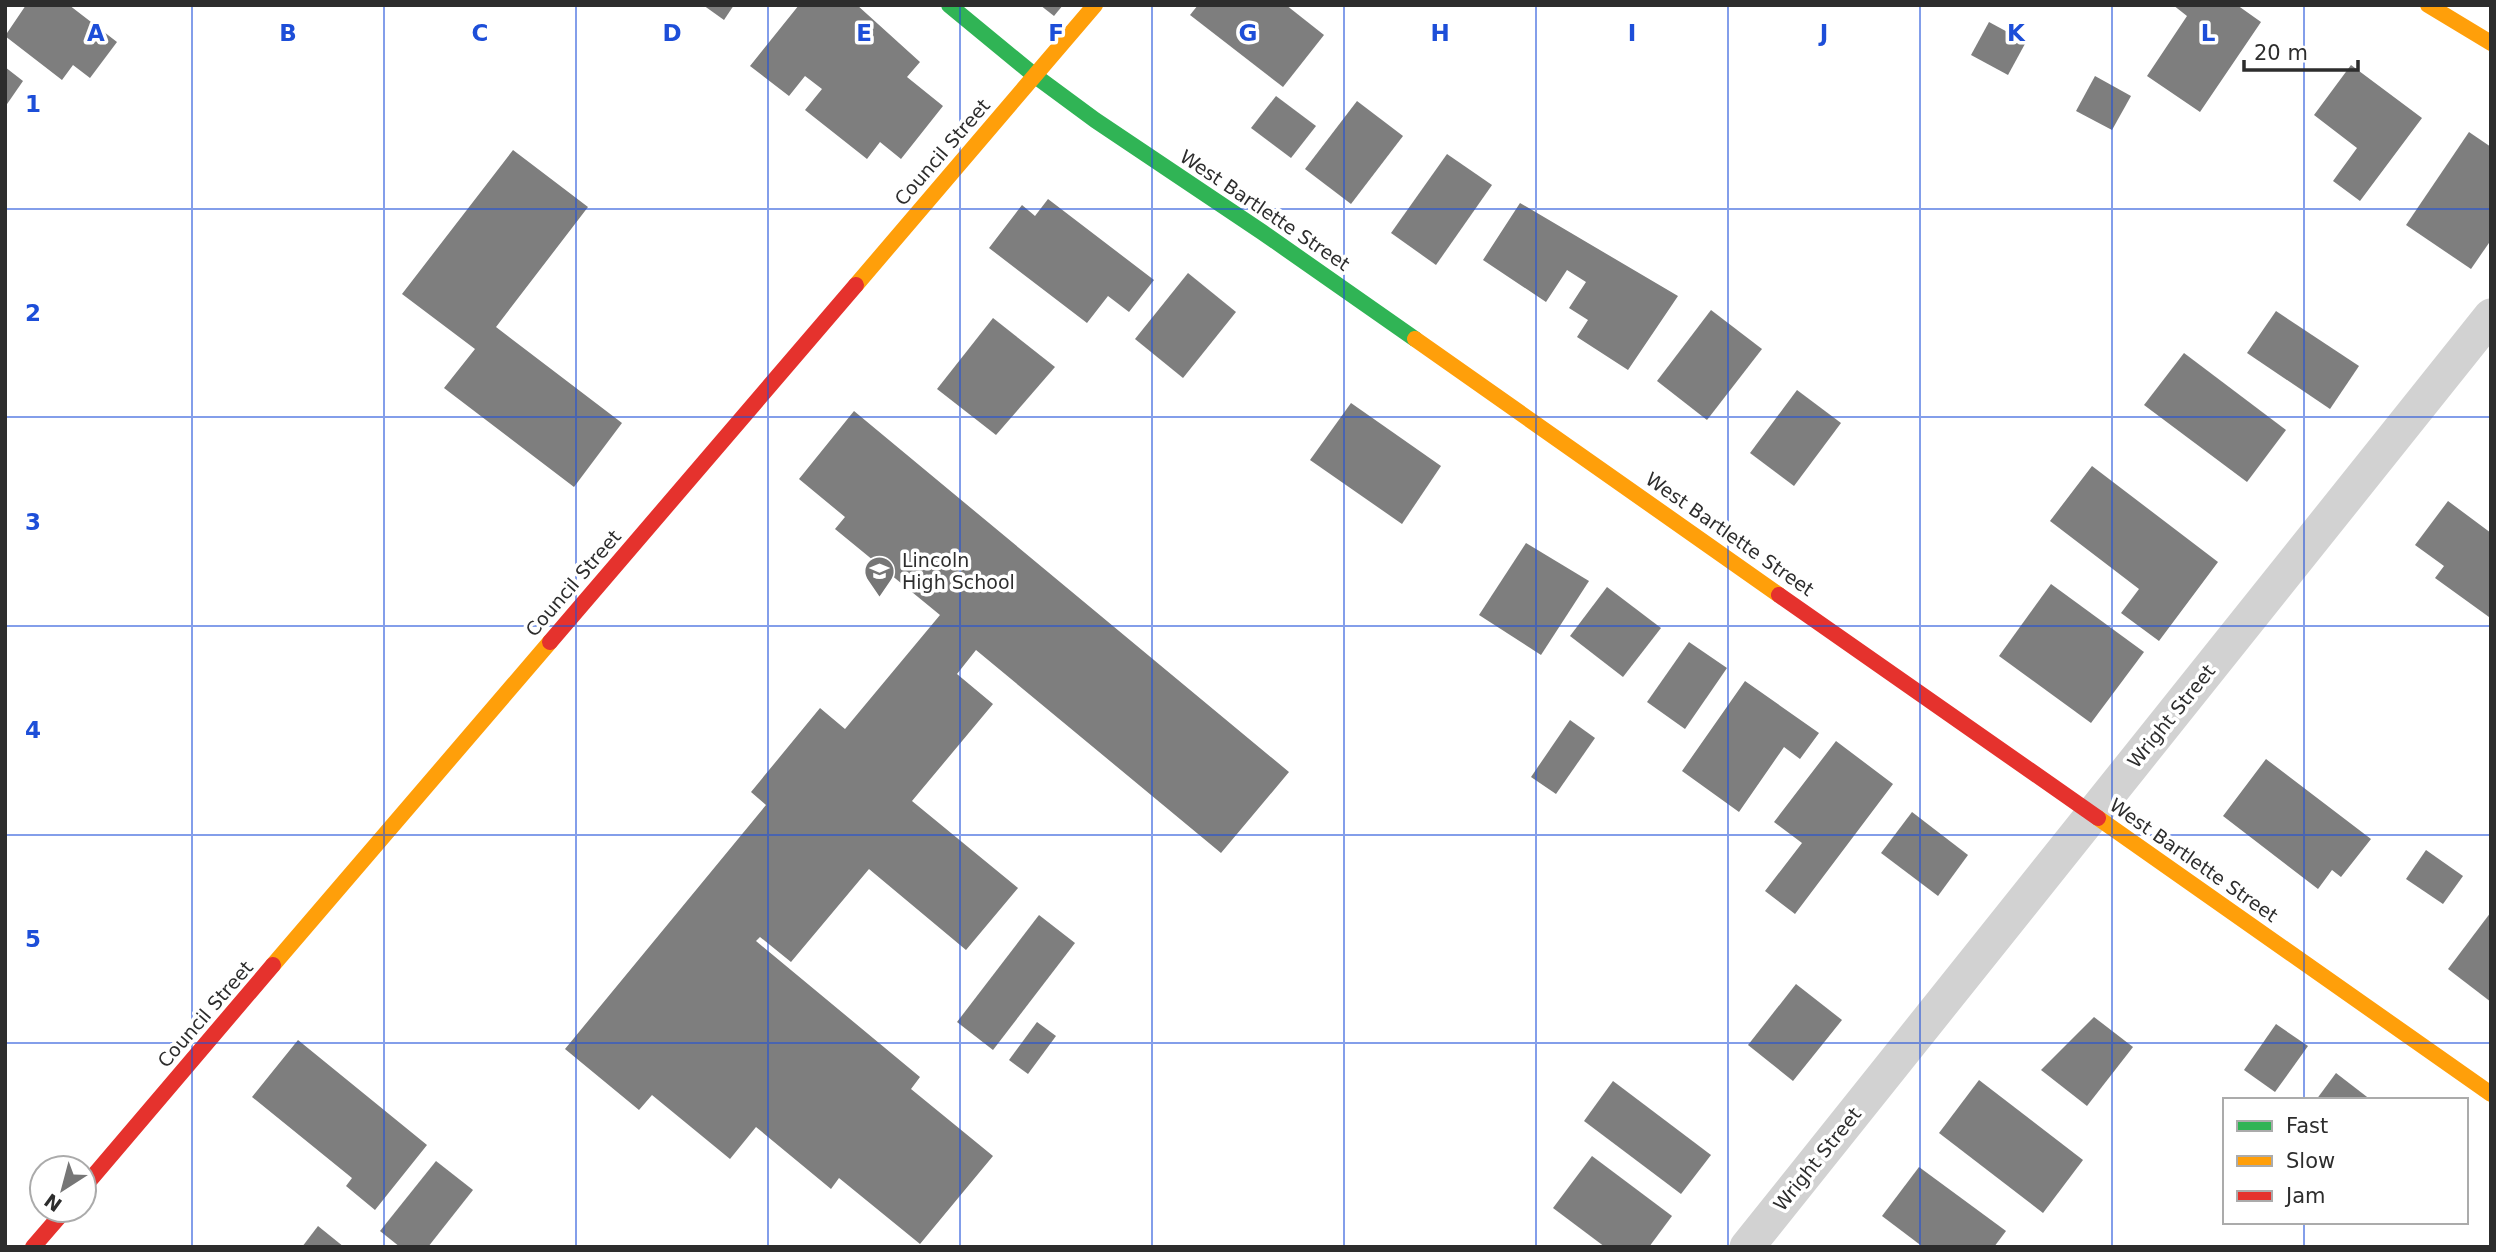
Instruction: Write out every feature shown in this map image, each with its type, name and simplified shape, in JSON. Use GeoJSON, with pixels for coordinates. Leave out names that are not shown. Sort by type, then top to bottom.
{"type":"FeatureCollection","features":[{"type":"Feature","properties":{"kind":"street","name":"West Bartlette Street"},"geometry":{"type":"LineString","coordinates":[[949,5],[1034,75],[1096,120],[1273,240],[2491,1094]]}},
{"type":"Feature","properties":{"kind":"street","name":"Council Street"},"geometry":{"type":"LineString","coordinates":[[98,1171],[1095,5]]}},
{"type":"Feature","properties":{"kind":"street"},"geometry":{"type":"LineString","coordinates":[[2428,5],[2491,43]]}},
{"type":"Feature","properties":{"kind":"street","name":"Wright Street"},"geometry":{"type":"LineString","coordinates":[[1747,1247],[2491,316]]}},
{"type":"Feature","properties":{"kind":"street"},"geometry":{"type":"LineString","coordinates":[[33,1247],[53,1224]]}},
{"type":"Feature","properties":{"kind":"building"},"geometry":{"type":"Polygon","coordinates":[[[26,5],[69,5],[117,42],[90,78],[73,65],[62,80],[5,36],[26,5]]]}},
{"type":"Feature","properties":{"kind":"building"},"geometry":{"type":"Polygon","coordinates":[[[703,5],[734,5],[724,20],[703,5]]]}},
{"type":"Feature","properties":{"kind":"building"},"geometry":{"type":"Polygon","coordinates":[[[799,5],[857,5],[920,62],[907,77],[943,106],[901,159],[880,142],[867,159],[805,110],[822,89],[805,76],[789,96],[750,66],[799,5]]]}},
{"type":"Feature","properties":{"kind":"building"},"geometry":{"type":"Polygon","coordinates":[[[1040,5],[1063,5],[1054,16],[1040,5]]]}},
{"type":"Feature","properties":{"kind":"building"},"geometry":{"type":"Polygon","coordinates":[[[1198,5],[1286,5],[1324,35],[1283,87],[1190,15],[1198,5]]]}},
{"type":"Feature","properties":{"kind":"building"},"geometry":{"type":"Polygon","coordinates":[[[2173,5],[2237,5],[2261,22],[2200,112],[2147,76],[2187,16],[2173,5]]]}},
{"type":"Feature","properties":{"kind":"building"},"geometry":{"type":"Polygon","coordinates":[[[1989,22],[2026,42],[2008,75],[1971,55],[1989,22]]]}},
{"type":"Feature","properties":{"kind":"building"},"geometry":{"type":"Polygon","coordinates":[[[2351,65],[2422,118],[2360,201],[2333,181],[2357,148],[2314,115],[2351,65]]]}},
{"type":"Feature","properties":{"kind":"building"},"geometry":{"type":"Polygon","coordinates":[[[5,67],[23,81],[5,107],[5,67]]]}},
{"type":"Feature","properties":{"kind":"building"},"geometry":{"type":"Polygon","coordinates":[[[2095,76],[2131,96],[2112,130],[2076,111],[2095,76]]]}},
{"type":"Feature","properties":{"kind":"building"},"geometry":{"type":"Polygon","coordinates":[[[1276,96],[1316,126],[1291,158],[1251,128],[1276,96]]]}},
{"type":"Feature","properties":{"kind":"building"},"geometry":{"type":"Polygon","coordinates":[[[1357,101],[1403,136],[1351,204],[1305,169],[1357,101]]]}},
{"type":"Feature","properties":{"kind":"building"},"geometry":{"type":"Polygon","coordinates":[[[2469,132],[2491,147],[2491,240],[2471,269],[2406,225],[2469,132]]]}},
{"type":"Feature","properties":{"kind":"building"},"geometry":{"type":"Polygon","coordinates":[[[513,150],[588,207],[496,327],[622,423],[574,487],[444,388],[475,349],[402,294],[513,150]]]}},
{"type":"Feature","properties":{"kind":"building"},"geometry":{"type":"Polygon","coordinates":[[[1447,154],[1492,185],[1436,265],[1391,233],[1447,154]]]}},
{"type":"Feature","properties":{"kind":"building"},"geometry":{"type":"Polygon","coordinates":[[[1048,199],[1154,280],[1129,312],[1108,296],[1087,323],[989,248],[1022,205],[1035,216],[1048,199]]]}},
{"type":"Feature","properties":{"kind":"building"},"geometry":{"type":"Polygon","coordinates":[[[1520,203],[1678,296],[1628,370],[1577,337],[1588,320],[1569,308],[1586,282],[1567,270],[1546,302],[1483,260],[1520,203]]]}},
{"type":"Feature","properties":{"kind":"building"},"geometry":{"type":"Polygon","coordinates":[[[1188,273],[1236,312],[1183,378],[1135,339],[1188,273]]]}},
{"type":"Feature","properties":{"kind":"building"},"geometry":{"type":"Polygon","coordinates":[[[1711,310],[1762,349],[1707,420],[1657,381],[1711,310]]]}},
{"type":"Feature","properties":{"kind":"building"},"geometry":{"type":"Polygon","coordinates":[[[2276,311],[2359,366],[2330,409],[2247,353],[2276,311]]]}},
{"type":"Feature","properties":{"kind":"building"},"geometry":{"type":"Polygon","coordinates":[[[993,318],[1055,367],[996,435],[937,389],[993,318]]]}},
{"type":"Feature","properties":{"kind":"building"},"geometry":{"type":"Polygon","coordinates":[[[2184,353],[2286,430],[2247,482],[2144,405],[2184,353]]]}},
{"type":"Feature","properties":{"kind":"building"},"geometry":{"type":"Polygon","coordinates":[[[1797,390],[1841,423],[1794,486],[1750,453],[1797,390]]]}},
{"type":"Feature","properties":{"kind":"building"},"geometry":{"type":"Polygon","coordinates":[[[1351,403],[1441,466],[1402,524],[1310,460],[1351,403]]]}},
{"type":"Feature","properties":{"kind":"building","name":"Lincoln High School"},"geometry":{"type":"Polygon","coordinates":[[[854,411],[1289,772],[1221,853],[976,650],[957,674],[993,704],[912,801],[1018,888],[966,950],[869,869],[791,962],[760,937],[756,941],[920,1077],[911,1089],[993,1156],[920,1244],[839,1178],[831,1189],[756,1127],[730,1159],[652,1095],[639,1110],[565,1049],[766,805],[751,792],[820,708],[845,729],[940,615],[835,529],[845,517],[799,479],[854,411]]]}},
{"type":"Feature","properties":{"kind":"building"},"geometry":{"type":"Polygon","coordinates":[[[2092,466],[2218,562],[2159,641],[2121,613],[2139,589],[2050,521],[2092,466]]]}},
{"type":"Feature","properties":{"kind":"building"},"geometry":{"type":"Polygon","coordinates":[[[2448,501],[2491,533],[2489,617],[2435,578],[2444,566],[2415,545],[2448,501]]]}},
{"type":"Feature","properties":{"kind":"building"},"geometry":{"type":"Polygon","coordinates":[[[1526,543],[1589,581],[1541,655],[1479,615],[1526,543]]]}},
{"type":"Feature","properties":{"kind":"building"},"geometry":{"type":"Polygon","coordinates":[[[2051,584],[2144,652],[2091,723],[1999,656],[2051,584]]]}},
{"type":"Feature","properties":{"kind":"building"},"geometry":{"type":"Polygon","coordinates":[[[1607,587],[1661,628],[1623,677],[1570,636],[1607,587]]]}},
{"type":"Feature","properties":{"kind":"building"},"geometry":{"type":"Polygon","coordinates":[[[1689,642],[1727,668],[1685,729],[1647,702],[1689,642]]]}},
{"type":"Feature","properties":{"kind":"building"},"geometry":{"type":"Polygon","coordinates":[[[1745,681],[1819,733],[1800,759],[1784,747],[1739,812],[1682,771],[1745,681]]]}},
{"type":"Feature","properties":{"kind":"building"},"geometry":{"type":"Polygon","coordinates":[[[1570,720],[1595,738],[1556,794],[1531,777],[1570,720]]]}},
{"type":"Feature","properties":{"kind":"building"},"geometry":{"type":"Polygon","coordinates":[[[1836,741],[1893,784],[1795,914],[1765,891],[1802,843],[1774,822],[1836,741]]]}},
{"type":"Feature","properties":{"kind":"building"},"geometry":{"type":"Polygon","coordinates":[[[2266,759],[2371,839],[2341,877],[2332,870],[2318,889],[2223,816],[2266,759]]]}},
{"type":"Feature","properties":{"kind":"building"},"geometry":{"type":"Polygon","coordinates":[[[1912,812],[1968,855],[1938,896],[1881,853],[1912,812]]]}},
{"type":"Feature","properties":{"kind":"building"},"geometry":{"type":"Polygon","coordinates":[[[2426,850],[2463,876],[2443,904],[2406,879],[2426,850]]]}},
{"type":"Feature","properties":{"kind":"building"},"geometry":{"type":"Polygon","coordinates":[[[2491,912],[2491,1002],[2448,969],[2491,912]]]}},
{"type":"Feature","properties":{"kind":"building"},"geometry":{"type":"Polygon","coordinates":[[[1039,915],[1075,943],[993,1050],[957,1022],[1039,915]]]}},
{"type":"Feature","properties":{"kind":"building"},"geometry":{"type":"Polygon","coordinates":[[[1796,984],[1842,1020],[1793,1081],[1748,1045],[1796,984]]]}},
{"type":"Feature","properties":{"kind":"building"},"geometry":{"type":"Polygon","coordinates":[[[2094,1017],[2133,1047],[2087,1106],[2041,1070],[2094,1017]]]}},
{"type":"Feature","properties":{"kind":"building"},"geometry":{"type":"Polygon","coordinates":[[[1037,1022],[1056,1036],[1028,1074],[1009,1060],[1037,1022]]]}},
{"type":"Feature","properties":{"kind":"building"},"geometry":{"type":"Polygon","coordinates":[[[2276,1024],[2308,1046],[2275,1092],[2244,1070],[2276,1024]]]}},
{"type":"Feature","properties":{"kind":"building"},"geometry":{"type":"Polygon","coordinates":[[[298,1040],[427,1145],[375,1210],[346,1186],[352,1178],[252,1097],[298,1040]]]}},
{"type":"Feature","properties":{"kind":"building"},"geometry":{"type":"Polygon","coordinates":[[[2336,1073],[2368,1098],[2317,1098],[2336,1073]]]}},
{"type":"Feature","properties":{"kind":"building"},"geometry":{"type":"Polygon","coordinates":[[[1979,1080],[2083,1160],[2043,1213],[1939,1133],[1979,1080]]]}},
{"type":"Feature","properties":{"kind":"building"},"geometry":{"type":"Polygon","coordinates":[[[1613,1081],[1711,1155],[1681,1194],[1584,1121],[1613,1081]]]}},
{"type":"Feature","properties":{"kind":"building"},"geometry":{"type":"Polygon","coordinates":[[[1592,1156],[1672,1216],[1649,1247],[1605,1247],[1553,1208],[1592,1156]]]}},
{"type":"Feature","properties":{"kind":"building"},"geometry":{"type":"Polygon","coordinates":[[[436,1161],[473,1190],[428,1247],[400,1247],[380,1231],[436,1161]]]}},
{"type":"Feature","properties":{"kind":"building"},"geometry":{"type":"Polygon","coordinates":[[[1919,1167],[2006,1231],[1994,1247],[1923,1247],[1882,1216],[1919,1167]]]}},
{"type":"Feature","properties":{"kind":"building"},"geometry":{"type":"Polygon","coordinates":[[[318,1226],[344,1247],[302,1247],[318,1226]]]}},
{"type":"Feature","properties":{"kind":"traffic: fast"},"geometry":{"type":"LineString","coordinates":[[949,5],[1034,75],[1095,120],[1415,339]]}},
{"type":"Feature","properties":{"kind":"traffic: slow"},"geometry":{"type":"LineString","coordinates":[[856,285],[1095,5]]}},
{"type":"Feature","properties":{"kind":"traffic: slow"},"geometry":{"type":"LineString","coordinates":[[2428,5],[2491,43]]}},
{"type":"Feature","properties":{"kind":"traffic: slow"},"geometry":{"type":"LineString","coordinates":[[1415,339],[1779,595]]}},
{"type":"Feature","properties":{"kind":"traffic: slow"},"geometry":{"type":"LineString","coordinates":[[273,965],[550,642]]}},
{"type":"Feature","properties":{"kind":"traffic: slow"},"geometry":{"type":"LineString","coordinates":[[2098,818],[2491,1094]]}},
{"type":"Feature","properties":{"kind":"traffic: jam"},"geometry":{"type":"LineString","coordinates":[[550,642],[856,285]]}},
{"type":"Feature","properties":{"kind":"traffic: jam"},"geometry":{"type":"LineString","coordinates":[[1779,595],[2098,818]]}},
{"type":"Feature","properties":{"kind":"traffic: jam"},"geometry":{"type":"LineString","coordinates":[[98,1171],[273,965]]}},
{"type":"Feature","properties":{"kind":"traffic: jam"},"geometry":{"type":"LineString","coordinates":[[33,1247],[53,1224]]}},
{"type":"Feature","properties":{"kind":"place","name":"Lincoln High School"},"geometry":{"type":"Point","coordinates":[879,598]}}]}
